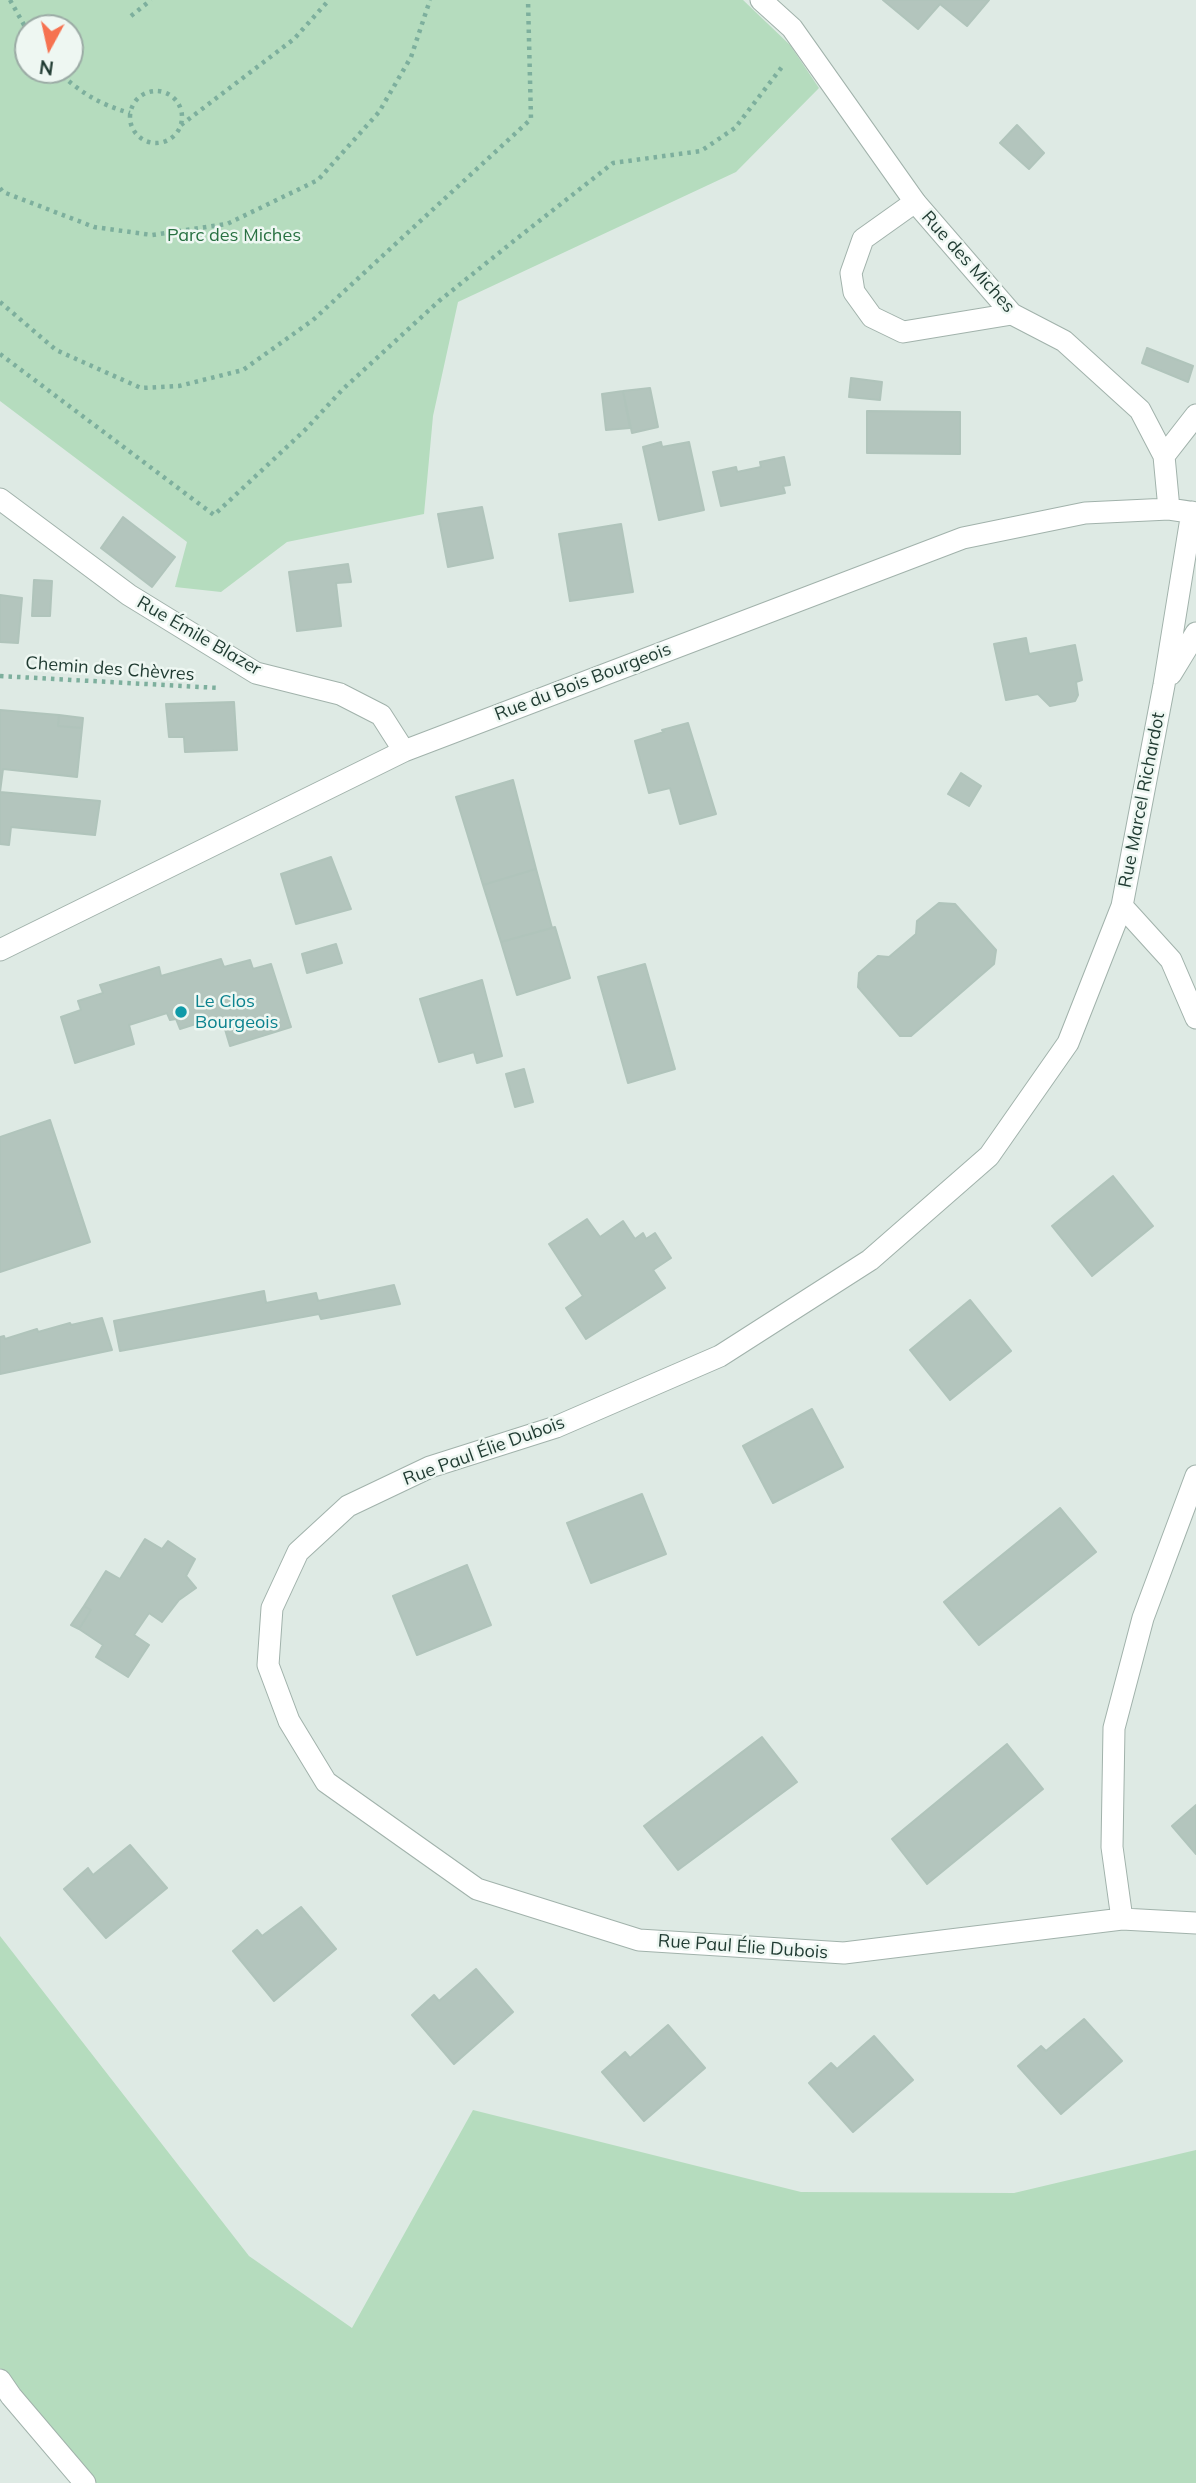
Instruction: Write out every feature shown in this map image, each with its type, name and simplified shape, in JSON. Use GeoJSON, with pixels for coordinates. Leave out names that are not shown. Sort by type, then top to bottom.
{"type":"FeatureCollection","features":[{"type":"Feature","properties":{"kind":"street","name":"Rue des Miches"},"geometry":{"type":"LineString","coordinates":[[761,0],[792,28],[915,202],[1012,314],[1064,341],[1140,410],[1164,456],[1169,509]]}},
{"type":"Feature","properties":{"kind":"street"},"geometry":{"type":"LineString","coordinates":[[915,202],[863,239],[851,273],[854,292],[872,317],[903,332],[1012,314]]}},
{"type":"Feature","properties":{"kind":"street"},"geometry":{"type":"LineString","coordinates":[[1164,456],[1196,415]]}},
{"type":"Feature","properties":{"kind":"street","name":"Rue Émile Blazer"},"geometry":{"type":"LineString","coordinates":[[0,499],[129,595],[256,673],[340,694],[382,715],[404,751]]}},
{"type":"Feature","properties":{"kind":"street","name":"Rue du Bois Bourgeois"},"geometry":{"type":"LineString","coordinates":[[0,950],[404,751],[963,538],[1085,513],[1169,509],[1194,512]]}},
{"type":"Feature","properties":{"kind":"street","name":"Rue Marcel Richardot"},"geometry":{"type":"LineString","coordinates":[[1194,512],[1122,906],[1171,960],[1196,1018]]}},
{"type":"Feature","properties":{"kind":"street","name":"Rue Marcel Richardot"},"geometry":{"type":"LineString","coordinates":[[1164,685],[1196,633]]}},
{"type":"Feature","properties":{"kind":"street","name":"Rue Paul Élie Dubois"},"geometry":{"type":"LineString","coordinates":[[1122,906],[1068,1043],[989,1156],[870,1260],[720,1356],[556,1427],[430,1467],[348,1506],[298,1552],[272,1608],[268,1665],[289,1721],[326,1782],[477,1889],[639,1940],[844,1953],[1122,1919],[1196,1923]]}},
{"type":"Feature","properties":{"kind":"street"},"geometry":{"type":"LineString","coordinates":[[1122,1919],[1112,1847],[1114,1728],[1143,1618],[1196,1476]]}},
{"type":"Feature","properties":{"kind":"street"},"geometry":{"type":"LineString","coordinates":[[0,2380],[85,2483]]}},
{"type":"Feature","properties":{"kind":"path"},"geometry":{"type":"LineString","coordinates":[[131,16],[151,0]]}},
{"type":"Feature","properties":{"kind":"path"},"geometry":{"type":"LineString","coordinates":[[181,125],[183,117],[177,100],[163,91],[154,90],[138,97],[130,113],[130,121],[138,136],[154,143],[171,139],[181,125],[294,39],[329,0]]}},
{"type":"Feature","properties":{"kind":"path"},"geometry":{"type":"LineString","coordinates":[[0,188],[3,192],[94,227],[152,235],[227,224],[318,180],[379,113],[411,57],[430,0]]}},
{"type":"Feature","properties":{"kind":"path"},"geometry":{"type":"LineString","coordinates":[[0,302],[56,350],[141,388],[179,386],[243,370],[313,320],[531,119],[528,0]]}},
{"type":"Feature","properties":{"kind":"path"},"geometry":{"type":"LineString","coordinates":[[0,355],[214,515],[305,430],[343,389],[439,301],[613,163],[701,151],[735,128],[801,42]]}},
{"type":"Feature","properties":{"kind":"path"},"geometry":{"type":"LineString","coordinates":[[72,84],[83,94],[108,107],[130,113]]}},
{"type":"Feature","properties":{"kind":"path","name":"Chemin des Chèvres"},"geometry":{"type":"LineString","coordinates":[[0,676],[216,690],[256,673]]}},
{"type":"Feature","properties":{"kind":"green space","name":"Parc des Miches"},"geometry":{"type":"Polygon","coordinates":[[[0,0],[743,0],[790,45],[819,88],[736,172],[458,302],[433,416],[424,514],[287,542],[221,592],[175,587],[187,542],[0,401],[0,0]]]}},
{"type":"Feature","properties":{"kind":"green space"},"geometry":{"type":"Polygon","coordinates":[[[0,1936],[249,2256],[352,2328],[473,2110],[801,2192],[1014,2193],[1196,2150],[1196,2483],[94,2483],[0,2368],[0,1936]]]}},
{"type":"Feature","properties":{"kind":"building"},"geometry":{"type":"Polygon","coordinates":[[[883,0],[989,0],[967,26],[940,4],[918,29],[883,0]]]}},
{"type":"Feature","properties":{"kind":"building"},"geometry":{"type":"Polygon","coordinates":[[[1017,125],[1044,153],[1029,169],[1000,143],[1017,125]]]}},
{"type":"Feature","properties":{"kind":"building"},"geometry":{"type":"Polygon","coordinates":[[[1147,348],[1193,366],[1188,382],[1142,363],[1147,348]]]}},
{"type":"Feature","properties":{"kind":"building"},"geometry":{"type":"Polygon","coordinates":[[[851,378],[882,382],[880,400],[849,397],[851,378]]]}},
{"type":"Feature","properties":{"kind":"building"},"geometry":{"type":"Polygon","coordinates":[[[650,388],[658,427],[632,433],[623,391],[650,388]]]}},
{"type":"Feature","properties":{"kind":"building"},"geometry":{"type":"Polygon","coordinates":[[[623,391],[630,428],[606,430],[602,394],[623,391]]]}},
{"type":"Feature","properties":{"kind":"building"},"geometry":{"type":"Polygon","coordinates":[[[867,411],[960,412],[960,454],[867,453],[867,411]]]}},
{"type":"Feature","properties":{"kind":"building"},"geometry":{"type":"Polygon","coordinates":[[[661,442],[662,447],[689,442],[704,510],[659,520],[643,447],[661,442]]]}},
{"type":"Feature","properties":{"kind":"building"},"geometry":{"type":"Polygon","coordinates":[[[784,457],[790,485],[783,486],[785,493],[721,506],[713,472],[736,467],[737,472],[761,467],[760,462],[784,457]]]}},
{"type":"Feature","properties":{"kind":"building"},"geometry":{"type":"Polygon","coordinates":[[[482,507],[493,558],[448,567],[438,514],[482,507]]]}},
{"type":"Feature","properties":{"kind":"building"},"geometry":{"type":"Polygon","coordinates":[[[123,517],[175,557],[152,587],[101,548],[123,517]]]}},
{"type":"Feature","properties":{"kind":"building"},"geometry":{"type":"Polygon","coordinates":[[[621,524],[633,592],[570,601],[559,534],[621,524]]]}},
{"type":"Feature","properties":{"kind":"building"},"geometry":{"type":"Polygon","coordinates":[[[348,564],[351,582],[336,583],[341,626],[297,631],[289,572],[348,564]]]}},
{"type":"Feature","properties":{"kind":"building"},"geometry":{"type":"Polygon","coordinates":[[[34,580],[52,581],[50,616],[32,616],[34,580]]]}},
{"type":"Feature","properties":{"kind":"building"},"geometry":{"type":"Polygon","coordinates":[[[0,595],[22,598],[18,643],[0,642],[0,595]]]}},
{"type":"Feature","properties":{"kind":"building"},"geometry":{"type":"Polygon","coordinates":[[[1026,638],[1029,654],[1075,645],[1082,680],[1076,682],[1078,695],[1075,701],[1050,706],[1038,694],[1006,700],[994,644],[1026,638]]]}},
{"type":"Feature","properties":{"kind":"building"},"geometry":{"type":"Polygon","coordinates":[[[234,702],[237,750],[185,752],[184,737],[169,737],[166,704],[234,702]]]}},
{"type":"Feature","properties":{"kind":"building"},"geometry":{"type":"Polygon","coordinates":[[[0,710],[59,715],[58,726],[82,728],[77,777],[3,769],[0,792],[0,710]]]}},
{"type":"Feature","properties":{"kind":"building"},"geometry":{"type":"Polygon","coordinates":[[[59,715],[83,718],[82,728],[58,726],[59,715]]]}},
{"type":"Feature","properties":{"kind":"building"},"geometry":{"type":"Polygon","coordinates":[[[688,723],[716,814],[680,824],[670,788],[649,793],[635,741],[688,723]]]}},
{"type":"Feature","properties":{"kind":"building"},"geometry":{"type":"Polygon","coordinates":[[[961,773],[981,786],[969,806],[948,794],[961,773]]]}},
{"type":"Feature","properties":{"kind":"building"},"geometry":{"type":"Polygon","coordinates":[[[513,780],[536,869],[483,885],[456,797],[513,780]]]}},
{"type":"Feature","properties":{"kind":"building"},"geometry":{"type":"Polygon","coordinates":[[[0,792],[100,801],[95,835],[11,827],[9,845],[0,844],[0,792]]]}},
{"type":"Feature","properties":{"kind":"building"},"geometry":{"type":"Polygon","coordinates":[[[331,857],[351,909],[296,924],[281,874],[331,857]]]}},
{"type":"Feature","properties":{"kind":"building"},"geometry":{"type":"Polygon","coordinates":[[[536,869],[552,928],[501,942],[483,885],[536,869]]]}},
{"type":"Feature","properties":{"kind":"building"},"geometry":{"type":"Polygon","coordinates":[[[939,903],[955,904],[996,950],[994,964],[911,1036],[900,1036],[858,987],[859,973],[878,956],[889,957],[916,934],[917,921],[939,903]]]}},
{"type":"Feature","properties":{"kind":"building"},"geometry":{"type":"Polygon","coordinates":[[[555,927],[570,978],[517,995],[501,942],[555,927]]]}},
{"type":"Feature","properties":{"kind":"building"},"geometry":{"type":"Polygon","coordinates":[[[336,944],[342,963],[307,973],[302,954],[336,944]]]}},
{"type":"Feature","properties":{"kind":"building","name":"Le Clos Bourgeois"},"geometry":{"type":"Polygon","coordinates":[[[221,959],[224,967],[250,960],[253,969],[271,964],[291,1027],[230,1046],[221,1016],[180,1029],[176,1019],[170,1020],[167,1013],[129,1025],[134,1044],[75,1063],[61,1017],[81,1010],[78,1001],[103,993],[100,985],[159,967],[161,976],[221,959]]]}},
{"type":"Feature","properties":{"kind":"building"},"geometry":{"type":"Polygon","coordinates":[[[645,964],[675,1069],[628,1083],[598,977],[645,964]]]}},
{"type":"Feature","properties":{"kind":"building"},"geometry":{"type":"Polygon","coordinates":[[[482,980],[502,1056],[477,1063],[474,1052],[439,1062],[420,999],[482,980]]]}},
{"type":"Feature","properties":{"kind":"building"},"geometry":{"type":"Polygon","coordinates":[[[524,1069],[533,1102],[515,1107],[506,1074],[524,1069]]]}},
{"type":"Feature","properties":{"kind":"building"},"geometry":{"type":"Polygon","coordinates":[[[50,1120],[90,1242],[0,1272],[0,1137],[50,1120]]]}},
{"type":"Feature","properties":{"kind":"building"},"geometry":{"type":"Polygon","coordinates":[[[1113,1176],[1153,1226],[1092,1276],[1052,1226],[1113,1176]]]}},
{"type":"Feature","properties":{"kind":"building"},"geometry":{"type":"Polygon","coordinates":[[[587,1219],[600,1237],[623,1221],[635,1239],[643,1233],[646,1239],[655,1233],[671,1258],[653,1270],[665,1288],[586,1339],[566,1308],[583,1296],[549,1244],[587,1219]]]}},
{"type":"Feature","properties":{"kind":"building"},"geometry":{"type":"Polygon","coordinates":[[[394,1285],[400,1304],[321,1319],[319,1314],[120,1351],[114,1321],[264,1291],[266,1303],[316,1293],[318,1301],[394,1285]]]}},
{"type":"Feature","properties":{"kind":"building"},"geometry":{"type":"Polygon","coordinates":[[[970,1300],[1011,1351],[950,1400],[910,1350],[970,1300]]]}},
{"type":"Feature","properties":{"kind":"building"},"geometry":{"type":"Polygon","coordinates":[[[102,1318],[112,1350],[0,1374],[0,1337],[4,1336],[5,1339],[37,1329],[38,1332],[102,1318]]]}},
{"type":"Feature","properties":{"kind":"building"},"geometry":{"type":"Polygon","coordinates":[[[812,1409],[843,1467],[773,1503],[743,1446],[812,1409]]]}},
{"type":"Feature","properties":{"kind":"building"},"geometry":{"type":"Polygon","coordinates":[[[642,1494],[666,1554],[591,1583],[567,1523],[642,1494]]]}},
{"type":"Feature","properties":{"kind":"building"},"geometry":{"type":"Polygon","coordinates":[[[1060,1508],[1096,1552],[979,1645],[944,1602],[1060,1508]]]}},
{"type":"Feature","properties":{"kind":"building"},"geometry":{"type":"Polygon","coordinates":[[[145,1539],[162,1549],[168,1541],[195,1559],[186,1576],[196,1588],[179,1600],[162,1622],[149,1613],[134,1635],[149,1645],[128,1677],[96,1657],[103,1645],[79,1629],[91,1610],[84,1606],[106,1571],[120,1579],[145,1539]]]}},
{"type":"Feature","properties":{"kind":"building"},"geometry":{"type":"Polygon","coordinates":[[[467,1565],[491,1625],[417,1655],[393,1596],[467,1565]]]}},
{"type":"Feature","properties":{"kind":"building"},"geometry":{"type":"Polygon","coordinates":[[[84,1606],[91,1610],[79,1629],[71,1625],[84,1606]]]}},
{"type":"Feature","properties":{"kind":"building"},"geometry":{"type":"Polygon","coordinates":[[[762,1737],[797,1782],[678,1870],[644,1826],[762,1737]]]}},
{"type":"Feature","properties":{"kind":"building"},"geometry":{"type":"Polygon","coordinates":[[[1007,1744],[1043,1789],[927,1884],[892,1839],[1007,1744]]]}},
{"type":"Feature","properties":{"kind":"building"},"geometry":{"type":"Polygon","coordinates":[[[1196,1805],[1196,1854],[1172,1826],[1196,1805]]]}},
{"type":"Feature","properties":{"kind":"building"},"geometry":{"type":"Polygon","coordinates":[[[130,1845],[167,1888],[106,1938],[64,1889],[88,1868],[93,1875],[130,1845]]]}},
{"type":"Feature","properties":{"kind":"building"},"geometry":{"type":"Polygon","coordinates":[[[301,1907],[336,1949],[274,2001],[233,1951],[257,1930],[262,1936],[301,1907]]]}},
{"type":"Feature","properties":{"kind":"building"},"geometry":{"type":"Polygon","coordinates":[[[476,1969],[513,2012],[454,2064],[412,2015],[434,1995],[439,2001],[476,1969]]]}},
{"type":"Feature","properties":{"kind":"building"},"geometry":{"type":"Polygon","coordinates":[[[1084,2019],[1122,2061],[1061,2114],[1018,2066],[1041,2046],[1046,2051],[1084,2019]]]}},
{"type":"Feature","properties":{"kind":"building"},"geometry":{"type":"Polygon","coordinates":[[[668,2025],[705,2068],[644,2121],[602,2072],[625,2052],[630,2058],[668,2025]]]}},
{"type":"Feature","properties":{"kind":"building"},"geometry":{"type":"Polygon","coordinates":[[[874,2036],[913,2080],[853,2132],[809,2083],[831,2063],[837,2069],[874,2036]]]}},
{"type":"Feature","properties":{"kind":"place","name":"Le Clos Bourgeois"},"geometry":{"type":"Point","coordinates":[181,1012]}}]}
